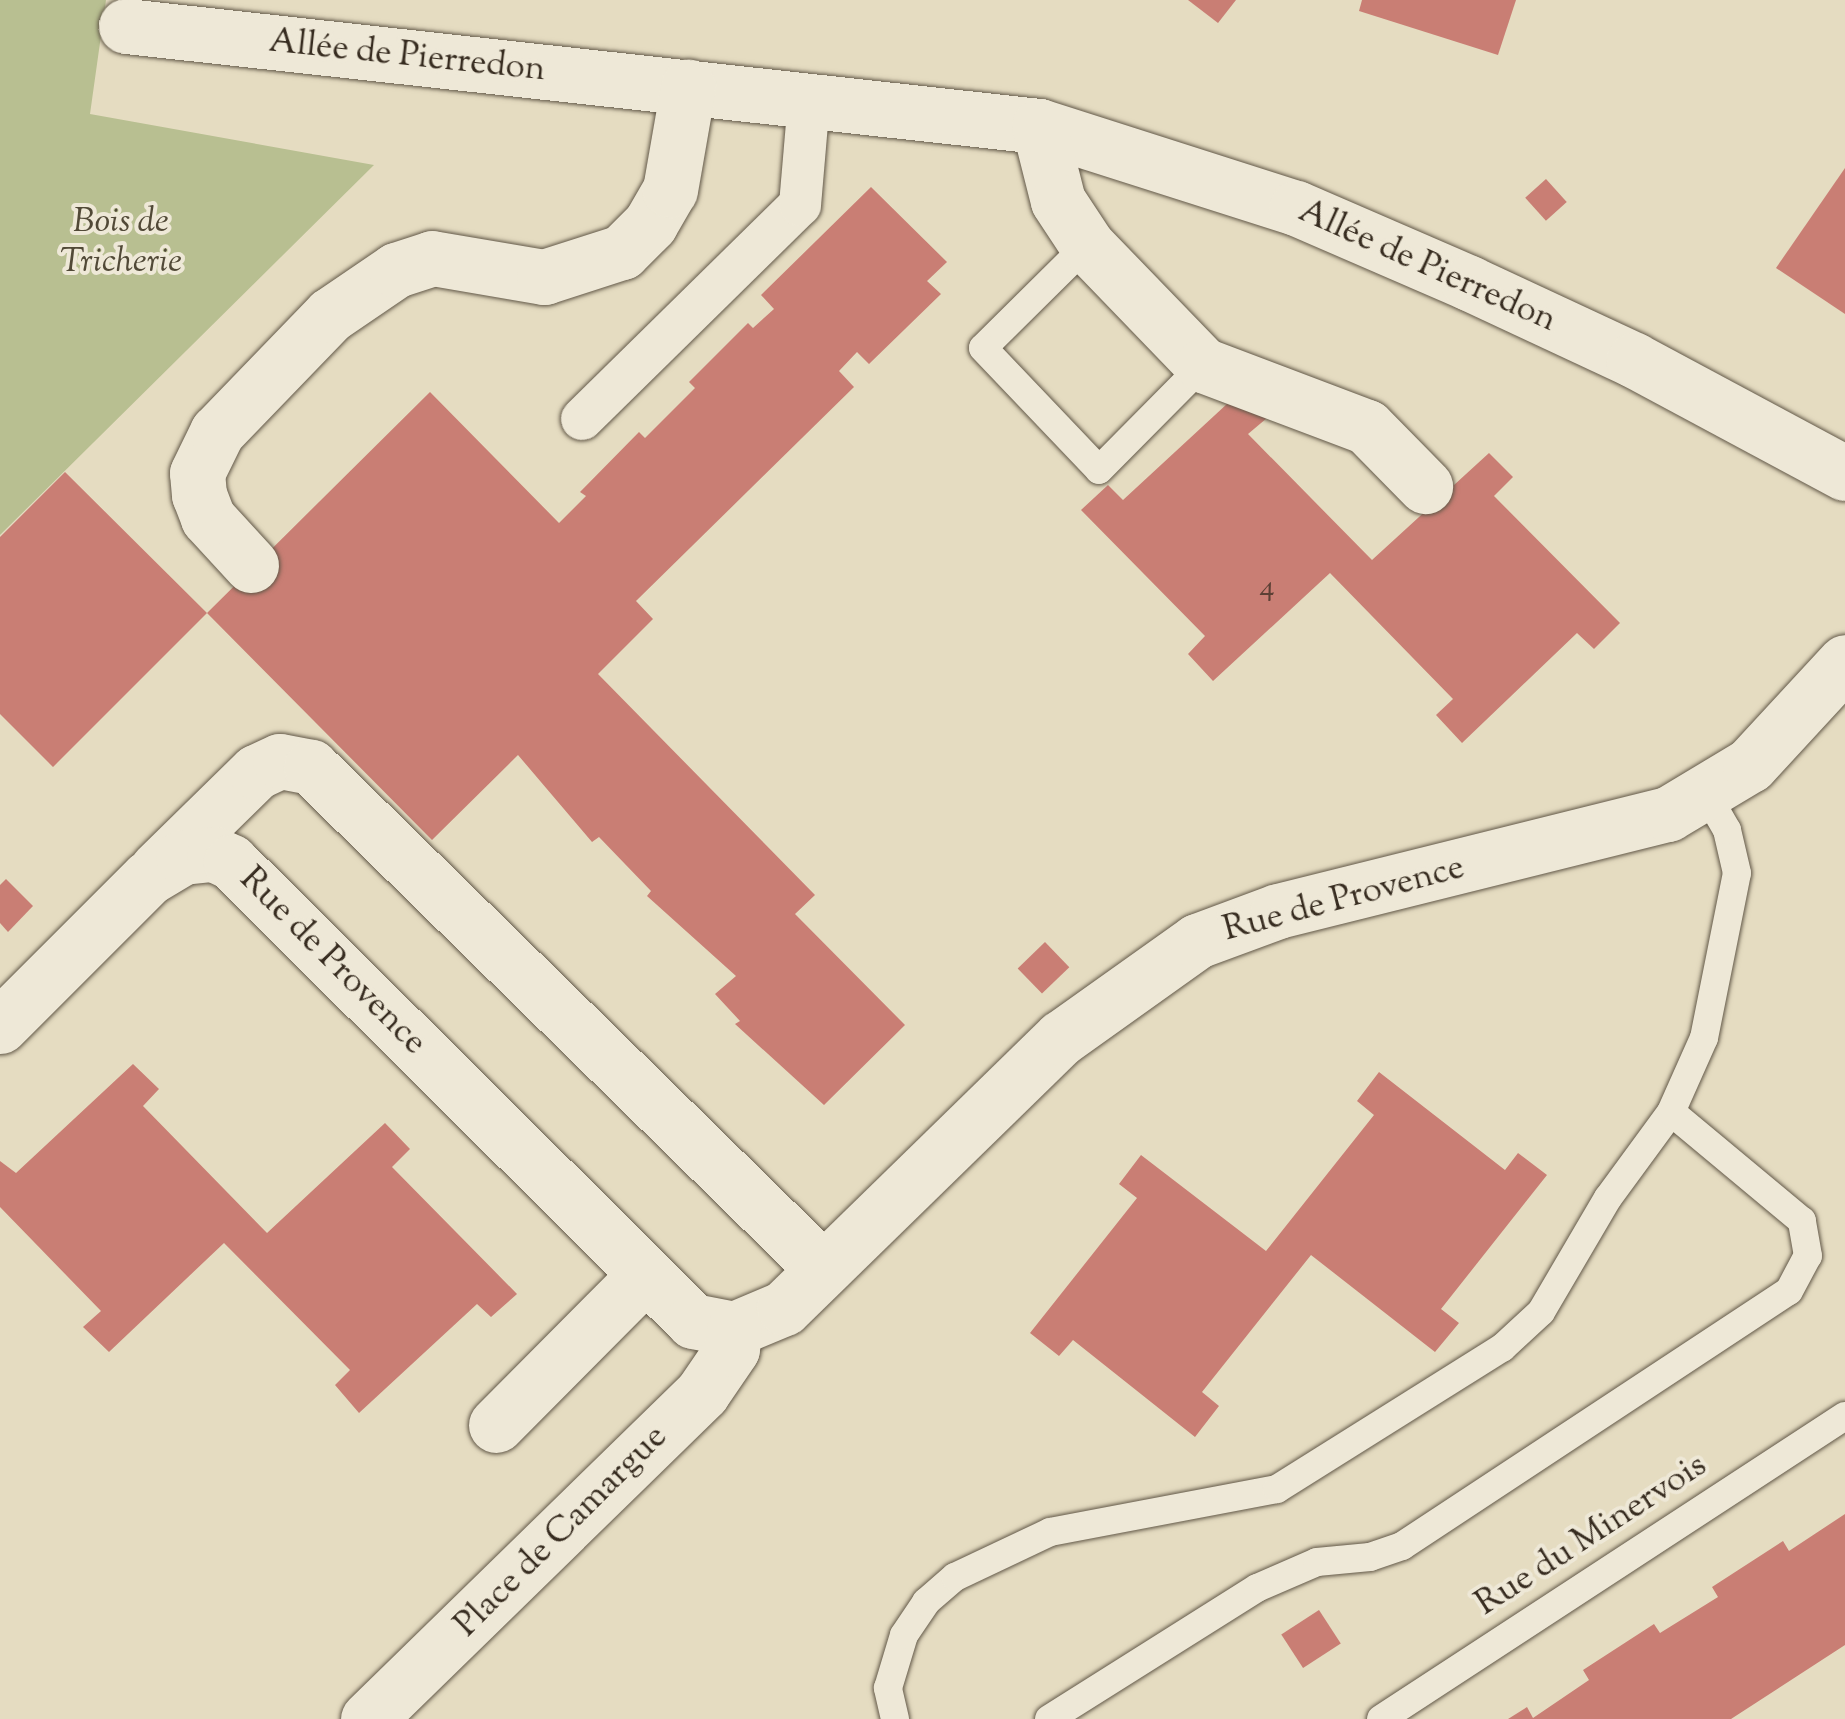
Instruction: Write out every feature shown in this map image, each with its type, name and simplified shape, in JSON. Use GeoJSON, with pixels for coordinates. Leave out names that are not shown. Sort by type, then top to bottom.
{"type":"FeatureCollection","features":[{"type":"Feature","properties":{"kind":"street","name":"Allée de Pierredon"},"geometry":{"type":"LineString","coordinates":[[126,26],[1039,126],[1313,216],[1634,360],[1821,462]]}},
{"type":"Feature","properties":{"kind":"street"},"geometry":{"type":"LineString","coordinates":[[250,565],[208,518],[198,495],[197,472],[217,432],[330,315],[396,270],[432,258],[544,277],[622,252],[650,224],[670,190],[688,87]]}},
{"type":"Feature","properties":{"kind":"street"},"geometry":{"type":"LineString","coordinates":[[582,419],[800,204],[809,100]]}},
{"type":"Feature","properties":{"kind":"street"},"geometry":{"type":"LineString","coordinates":[[1039,126],[1058,201],[1087,245],[1204,365],[1366,427],[1425,486]]}},
{"type":"Feature","properties":{"kind":"street"},"geometry":{"type":"LineString","coordinates":[[1821,462],[1845,514]]}},
{"type":"Feature","properties":{"kind":"street","name":"Rue de Provence"},"geometry":{"type":"LineString","coordinates":[[0,1026],[148,878],[184,856],[214,854],[231,862],[645,1275],[702,1327],[734,1329],[773,1316],[1061,1038],[1197,940],[1278,910],[1620,830],[1707,796],[1792,727],[1845,662]]}},
{"type":"Feature","properties":{"kind":"street"},"geometry":{"type":"LineString","coordinates":[[148,878],[256,772],[280,761],[311,767],[823,1269]]}},
{"type":"Feature","properties":{"kind":"street"},"geometry":{"type":"LineString","coordinates":[[496,1425],[645,1275]]}},
{"type":"Feature","properties":{"kind":"street","name":"Place de Camargue"},"geometry":{"type":"LineString","coordinates":[[368,1719],[702,1392],[732,1349],[734,1329]]}},
{"type":"Feature","properties":{"kind":"lane"},"geometry":{"type":"LineString","coordinates":[[1087,245],[984,348],[1099,470],[1204,365]]}},
{"type":"Feature","properties":{"kind":"lane"},"geometry":{"type":"LineString","coordinates":[[895,1719],[888,1688],[904,1635],[926,1602],[954,1577],[1066,1527],[1277,1489],[1502,1348],[1550,1300],[1608,1198],[1671,1112],[1704,1038],[1737,873],[1727,830],[1707,796]]}},
{"type":"Feature","properties":{"kind":"lane"},"geometry":{"type":"LineString","coordinates":[[1049,1719],[1257,1588],[1317,1562],[1370,1557],[1402,1546],[1789,1291],[1808,1256],[1802,1221],[1671,1112]]}},
{"type":"Feature","properties":{"kind":"lane","name":"Rue du Minervois"},"geometry":{"type":"LineString","coordinates":[[1381,1719],[1845,1416]]}},
{"type":"Feature","properties":{"kind":"green space","name":"Bois de Tricherie"},"geometry":{"type":"Polygon","coordinates":[[[0,0],[106,0],[90,114],[374,165],[0,535],[0,0]]]}},
{"type":"Feature","properties":{"kind":"building"},"geometry":{"type":"Polygon","coordinates":[[[1188,0],[1236,0],[1218,23],[1188,0]]]}},
{"type":"Feature","properties":{"kind":"building"},"geometry":{"type":"Polygon","coordinates":[[[1362,0],[1516,0],[1498,55],[1359,11],[1362,0]]]}},
{"type":"Feature","properties":{"kind":"building"},"geometry":{"type":"Polygon","coordinates":[[[1845,168],[1845,314],[1776,268],[1845,168]]]}},
{"type":"Feature","properties":{"kind":"building"},"geometry":{"type":"Polygon","coordinates":[[[1546,179],[1567,202],[1546,221],[1525,198],[1546,179]]]}},
{"type":"Feature","properties":{"kind":"building"},"geometry":{"type":"Polygon","coordinates":[[[871,187],[947,262],[927,281],[941,294],[869,364],[857,352],[839,371],[854,387],[636,601],[653,619],[598,674],[815,895],[795,914],[905,1025],[824,1105],[735,1024],[740,1021],[715,994],[736,976],[647,896],[651,891],[599,837],[592,842],[518,755],[432,840],[207,613],[430,392],[559,523],[586,496],[580,492],[639,432],[645,438],[695,388],[689,382],[748,323],[753,328],[774,309],[761,295],[871,187]]]}},
{"type":"Feature","properties":{"kind":"building"},"geometry":{"type":"Polygon","coordinates":[[[1241,391],[1267,418],[1248,434],[1372,560],[1489,453],[1513,477],[1494,496],[1620,623],[1594,649],[1577,633],[1462,743],[1436,715],[1453,699],[1330,573],[1213,681],[1188,654],[1205,636],[1081,510],[1108,485],[1123,500],[1241,391]]]}},
{"type":"Feature","properties":{"kind":"building"},"geometry":{"type":"Polygon","coordinates":[[[65,472],[207,613],[53,767],[0,714],[0,537],[65,472]]]}},
{"type":"Feature","properties":{"kind":"building"},"geometry":{"type":"Polygon","coordinates":[[[6,879],[33,906],[8,932],[0,923],[0,885],[6,879]]]}},
{"type":"Feature","properties":{"kind":"building"},"geometry":{"type":"Polygon","coordinates":[[[1045,942],[1069,967],[1042,994],[1018,968],[1045,942]]]}},
{"type":"Feature","properties":{"kind":"building"},"geometry":{"type":"Polygon","coordinates":[[[133,1064],[159,1089],[143,1106],[267,1233],[385,1123],[410,1149],[392,1167],[517,1294],[491,1317],[477,1304],[359,1413],[335,1385],[350,1370],[224,1243],[109,1352],[83,1327],[101,1311],[0,1207],[0,1161],[16,1173],[133,1064]]]}},
{"type":"Feature","properties":{"kind":"building"},"geometry":{"type":"Polygon","coordinates":[[[1379,1072],[1505,1170],[1518,1153],[1547,1175],[1441,1309],[1459,1323],[1435,1352],[1311,1255],[1202,1392],[1219,1406],[1195,1437],[1073,1340],[1059,1356],[1030,1333],[1137,1198],[1119,1184],[1141,1155],[1266,1251],[1374,1115],[1357,1101],[1379,1072]]]}},
{"type":"Feature","properties":{"kind":"building"},"geometry":{"type":"Polygon","coordinates":[[[1845,1514],[1845,1645],[1731,1719],[1508,1719],[1527,1707],[1533,1718],[1589,1680],[1583,1670],[1654,1624],[1660,1633],[1718,1597],[1712,1587],[1783,1541],[1789,1551],[1845,1514]]]}},
{"type":"Feature","properties":{"kind":"building"},"geometry":{"type":"Polygon","coordinates":[[[1319,1610],[1341,1644],[1303,1668],[1281,1635],[1319,1610]]]}}]}
